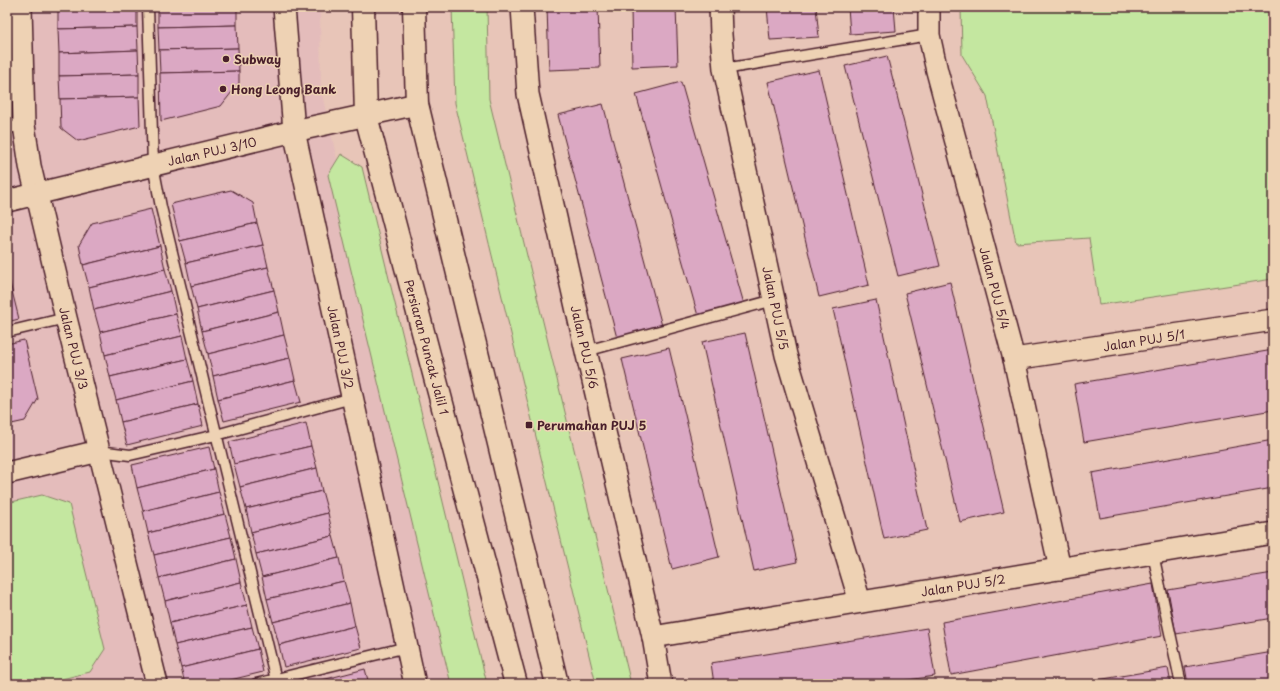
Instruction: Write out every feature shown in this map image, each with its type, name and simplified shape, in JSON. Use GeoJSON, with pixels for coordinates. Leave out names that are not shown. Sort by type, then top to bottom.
{"type":"FeatureCollection","features":[{"type":"Feature","properties":{"kind":"main road","name":"Persiaran Puncak Jalil 1"},"geometry":{"type":"LineString","coordinates":[[363,7],[366,116],[516,684]]}},
{"type":"Feature","properties":{"kind":"main road"},"geometry":{"type":"LineString","coordinates":[[414,7],[417,104],[557,684]]}},
{"type":"Feature","properties":{"kind":"street","name":"Jalan PUJ 3/3"},"geometry":{"type":"LineString","coordinates":[[21,7],[15,126],[36,194],[157,684]]}},
{"type":"Feature","properties":{"kind":"street","name":"Jalan PUJ 3/2"},"geometry":{"type":"LineString","coordinates":[[284,7],[294,131],[415,684]]}},
{"type":"Feature","properties":{"kind":"street","name":"Jalan PUJ 5/6"},"geometry":{"type":"LineString","coordinates":[[522,7],[528,94],[653,637],[661,684]]}},
{"type":"Feature","properties":{"kind":"street","name":"Jalan PUJ 5/5"},"geometry":{"type":"LineString","coordinates":[[720,7],[720,35],[724,69],[786,355],[860,602]]}},
{"type":"Feature","properties":{"kind":"street","name":"Jalan PUJ 5/4"},"geometry":{"type":"LineString","coordinates":[[929,7],[929,35],[937,72],[1014,359],[1060,569]]}},
{"type":"Feature","properties":{"kind":"street","name":"Jalan PUJ 3/10"},"geometry":{"type":"LineString","coordinates":[[7,201],[294,131],[417,104]]}},
{"type":"Feature","properties":{"kind":"street","name":"Jalan PUJ 5/1"},"geometry":{"type":"LineString","coordinates":[[1014,359],[1273,320]]}},
{"type":"Feature","properties":{"kind":"street"},"geometry":{"type":"LineString","coordinates":[[7,473],[99,451]]}},
{"type":"Feature","properties":{"kind":"street","name":"Jalan PUJ 5/2"},"geometry":{"type":"LineString","coordinates":[[653,637],[1273,534]]}},
{"type":"Feature","properties":{"kind":"lane"},"geometry":{"type":"LineString","coordinates":[[148,7],[153,165],[161,207],[276,682]]}},
{"type":"Feature","properties":{"kind":"lane"},"geometry":{"type":"LineString","coordinates":[[724,69],[929,35]]}},
{"type":"Feature","properties":{"kind":"lane"},"geometry":{"type":"LineString","coordinates":[[586,351],[774,300]]}},
{"type":"Feature","properties":{"kind":"lane"},"geometry":{"type":"LineString","coordinates":[[7,332],[66,318]]}},
{"type":"Feature","properties":{"kind":"lane"},"geometry":{"type":"LineString","coordinates":[[99,451],[130,455],[216,435],[352,398]]}},
{"type":"Feature","properties":{"kind":"lane"},"geometry":{"type":"LineString","coordinates":[[1152,554],[1181,684]]}},
{"type":"Feature","properties":{"kind":"lane"},"geometry":{"type":"LineString","coordinates":[[256,684],[276,682],[407,647]]}},
{"type":"Feature","properties":{"kind":"shaded area"},"geometry":{"type":"Polygon","coordinates":[[[7,7],[320,7],[321,90],[458,684],[7,684],[7,7]]]}},
{"type":"Feature","properties":{"kind":"green space"},"geometry":{"type":"Polygon","coordinates":[[[452,7],[487,7],[489,99],[631,684],[596,684],[455,103],[452,7]]]}},
{"type":"Feature","properties":{"kind":"green space"},"geometry":{"type":"Polygon","coordinates":[[[961,7],[1273,7],[1273,279],[1099,305],[1089,238],[1016,243],[987,96],[962,55],[961,7]]]}},
{"type":"Feature","properties":{"kind":"green space"},"geometry":{"type":"Polygon","coordinates":[[[341,154],[362,167],[487,684],[451,684],[328,175],[341,154]]]}},
{"type":"Feature","properties":{"kind":"green space"},"geometry":{"type":"Polygon","coordinates":[[[42,495],[69,504],[105,649],[90,672],[42,684],[7,684],[7,503],[42,495]]]}},
{"type":"Feature","properties":{"kind":"building"},"geometry":{"type":"Polygon","coordinates":[[[58,7],[137,7],[137,27],[58,29],[58,7]]]}},
{"type":"Feature","properties":{"kind":"building"},"geometry":{"type":"Polygon","coordinates":[[[158,7],[237,7],[237,25],[158,27],[158,7]]]}},
{"type":"Feature","properties":{"kind":"building"},"geometry":{"type":"Polygon","coordinates":[[[547,7],[598,7],[600,68],[549,70],[547,7]]]}},
{"type":"Feature","properties":{"kind":"building"},"geometry":{"type":"Polygon","coordinates":[[[631,7],[676,7],[678,65],[632,67],[631,7]]]}},
{"type":"Feature","properties":{"kind":"building"},"geometry":{"type":"Polygon","coordinates":[[[767,7],[816,7],[819,37],[770,40],[767,7]]]}},
{"type":"Feature","properties":{"kind":"building"},"geometry":{"type":"Polygon","coordinates":[[[848,7],[894,7],[896,31],[850,34],[848,7]]]}},
{"type":"Feature","properties":{"kind":"building"},"geometry":{"type":"Polygon","coordinates":[[[237,25],[238,48],[159,50],[158,27],[237,25]]]}},
{"type":"Feature","properties":{"kind":"building"},"geometry":{"type":"Polygon","coordinates":[[[137,27],[138,50],[59,53],[58,29],[137,27]]]}},
{"type":"Feature","properties":{"kind":"building"},"geometry":{"type":"Polygon","coordinates":[[[238,48],[239,71],[160,73],[159,50],[238,48]]]}},
{"type":"Feature","properties":{"kind":"building"},"geometry":{"type":"Polygon","coordinates":[[[138,50],[139,74],[59,76],[59,53],[138,50]]]}},
{"type":"Feature","properties":{"kind":"building"},"geometry":{"type":"Polygon","coordinates":[[[887,56],[940,266],[898,276],[845,66],[887,56]]]}},
{"type":"Feature","properties":{"kind":"building"},"geometry":{"type":"Polygon","coordinates":[[[819,70],[869,285],[819,297],[768,82],[819,70]]]}},
{"type":"Feature","properties":{"kind":"building"},"geometry":{"type":"Polygon","coordinates":[[[239,71],[239,83],[221,106],[161,121],[160,73],[239,71]]]}},
{"type":"Feature","properties":{"kind":"building"},"geometry":{"type":"Polygon","coordinates":[[[139,74],[139,97],[60,99],[59,76],[139,74]]]}},
{"type":"Feature","properties":{"kind":"building"},"geometry":{"type":"Polygon","coordinates":[[[681,82],[744,304],[698,316],[636,94],[681,82]]]}},
{"type":"Feature","properties":{"kind":"building"},"geometry":{"type":"Polygon","coordinates":[[[139,97],[140,126],[78,141],[61,128],[60,99],[139,97]]]}},
{"type":"Feature","properties":{"kind":"building"},"geometry":{"type":"Polygon","coordinates":[[[603,104],[662,326],[617,338],[558,115],[603,104]]]}},
{"type":"Feature","properties":{"kind":"building"},"geometry":{"type":"Polygon","coordinates":[[[231,190],[253,203],[257,223],[180,241],[171,204],[231,190]]]}},
{"type":"Feature","properties":{"kind":"building"},"geometry":{"type":"Polygon","coordinates":[[[151,209],[160,246],[83,265],[79,245],[92,223],[151,209]]]}},
{"type":"Feature","properties":{"kind":"building"},"geometry":{"type":"Polygon","coordinates":[[[257,223],[263,245],[186,263],[180,241],[257,223]]]}},
{"type":"Feature","properties":{"kind":"building"},"geometry":{"type":"Polygon","coordinates":[[[263,245],[268,267],[191,286],[186,263],[263,245]]]}},
{"type":"Feature","properties":{"kind":"building"},"geometry":{"type":"Polygon","coordinates":[[[160,246],[165,269],[89,287],[83,265],[160,246]]]}},
{"type":"Feature","properties":{"kind":"building"},"geometry":{"type":"Polygon","coordinates":[[[268,267],[274,290],[197,309],[191,286],[268,267]]]}},
{"type":"Feature","properties":{"kind":"building"},"geometry":{"type":"Polygon","coordinates":[[[165,269],[171,291],[94,310],[89,287],[165,269]]]}},
{"type":"Feature","properties":{"kind":"building"},"geometry":{"type":"Polygon","coordinates":[[[7,271],[19,319],[7,322],[7,271]]]}},
{"type":"Feature","properties":{"kind":"building"},"geometry":{"type":"Polygon","coordinates":[[[950,282],[1004,512],[960,522],[905,293],[950,282]]]}},
{"type":"Feature","properties":{"kind":"building"},"geometry":{"type":"Polygon","coordinates":[[[274,290],[279,312],[202,331],[197,309],[274,290]]]}},
{"type":"Feature","properties":{"kind":"building"},"geometry":{"type":"Polygon","coordinates":[[[171,291],[176,314],[100,332],[94,310],[171,291]]]}},
{"type":"Feature","properties":{"kind":"building"},"geometry":{"type":"Polygon","coordinates":[[[876,300],[927,530],[884,539],[833,309],[876,300]]]}},
{"type":"Feature","properties":{"kind":"building"},"geometry":{"type":"Polygon","coordinates":[[[279,312],[284,335],[208,354],[202,331],[279,312]]]}},
{"type":"Feature","properties":{"kind":"building"},"geometry":{"type":"Polygon","coordinates":[[[176,314],[182,336],[105,355],[100,332],[176,314]]]}},
{"type":"Feature","properties":{"kind":"building"},"geometry":{"type":"Polygon","coordinates":[[[745,333],[797,562],[754,571],[702,342],[745,333]]]}},
{"type":"Feature","properties":{"kind":"building"},"geometry":{"type":"Polygon","coordinates":[[[284,335],[290,358],[213,376],[208,354],[284,335]]]}},
{"type":"Feature","properties":{"kind":"building"},"geometry":{"type":"Polygon","coordinates":[[[182,336],[187,359],[110,377],[105,355],[182,336]]]}},
{"type":"Feature","properties":{"kind":"building"},"geometry":{"type":"Polygon","coordinates":[[[24,340],[38,399],[25,421],[7,425],[7,344],[24,340]]]}},
{"type":"Feature","properties":{"kind":"building"},"geometry":{"type":"Polygon","coordinates":[[[669,348],[719,557],[672,569],[622,359],[669,348]]]}},
{"type":"Feature","properties":{"kind":"building"},"geometry":{"type":"Polygon","coordinates":[[[1273,350],[1273,410],[1084,442],[1074,384],[1273,350]]]}},
{"type":"Feature","properties":{"kind":"building"},"geometry":{"type":"Polygon","coordinates":[[[290,358],[295,380],[218,399],[213,376],[290,358]]]}},
{"type":"Feature","properties":{"kind":"building"},"geometry":{"type":"Polygon","coordinates":[[[187,359],[193,381],[116,400],[110,377],[187,359]]]}},
{"type":"Feature","properties":{"kind":"building"},"geometry":{"type":"Polygon","coordinates":[[[295,380],[301,402],[224,421],[218,399],[295,380]]]}},
{"type":"Feature","properties":{"kind":"building"},"geometry":{"type":"Polygon","coordinates":[[[193,381],[198,404],[121,422],[116,400],[193,381]]]}},
{"type":"Feature","properties":{"kind":"building"},"geometry":{"type":"Polygon","coordinates":[[[198,404],[203,426],[127,445],[121,422],[198,404]]]}},
{"type":"Feature","properties":{"kind":"building"},"geometry":{"type":"Polygon","coordinates":[[[306,423],[311,446],[234,464],[229,442],[306,423]]]}},
{"type":"Feature","properties":{"kind":"building"},"geometry":{"type":"Polygon","coordinates":[[[1273,440],[1273,488],[1100,518],[1092,473],[1273,440]]]}},
{"type":"Feature","properties":{"kind":"building"},"geometry":{"type":"Polygon","coordinates":[[[311,446],[317,468],[240,487],[234,464],[311,446]]]}},
{"type":"Feature","properties":{"kind":"building"},"geometry":{"type":"Polygon","coordinates":[[[209,447],[214,469],[137,488],[132,465],[209,447]]]}},
{"type":"Feature","properties":{"kind":"building"},"geometry":{"type":"Polygon","coordinates":[[[317,468],[322,491],[246,509],[240,487],[317,468]]]}},
{"type":"Feature","properties":{"kind":"building"},"geometry":{"type":"Polygon","coordinates":[[[214,469],[219,492],[143,511],[137,488],[214,469]]]}},
{"type":"Feature","properties":{"kind":"building"},"geometry":{"type":"Polygon","coordinates":[[[322,491],[328,513],[251,532],[246,509],[322,491]]]}},
{"type":"Feature","properties":{"kind":"building"},"geometry":{"type":"Polygon","coordinates":[[[219,492],[225,514],[148,533],[143,511],[219,492]]]}},
{"type":"Feature","properties":{"kind":"building"},"geometry":{"type":"Polygon","coordinates":[[[328,513],[333,536],[256,554],[251,532],[328,513]]]}},
{"type":"Feature","properties":{"kind":"building"},"geometry":{"type":"Polygon","coordinates":[[[225,514],[231,537],[154,555],[148,533],[225,514]]]}},
{"type":"Feature","properties":{"kind":"building"},"geometry":{"type":"Polygon","coordinates":[[[333,536],[339,558],[262,577],[256,554],[333,536]]]}},
{"type":"Feature","properties":{"kind":"building"},"geometry":{"type":"Polygon","coordinates":[[[231,537],[236,559],[159,578],[154,555],[231,537]]]}},
{"type":"Feature","properties":{"kind":"building"},"geometry":{"type":"Polygon","coordinates":[[[339,558],[344,581],[267,599],[262,577],[339,558]]]}},
{"type":"Feature","properties":{"kind":"building"},"geometry":{"type":"Polygon","coordinates":[[[236,559],[241,582],[165,601],[159,578],[236,559]]]}},
{"type":"Feature","properties":{"kind":"building"},"geometry":{"type":"Polygon","coordinates":[[[1273,573],[1273,618],[1176,634],[1168,590],[1273,573]]]}},
{"type":"Feature","properties":{"kind":"building"},"geometry":{"type":"Polygon","coordinates":[[[344,581],[350,603],[273,622],[267,599],[344,581]]]}},
{"type":"Feature","properties":{"kind":"building"},"geometry":{"type":"Polygon","coordinates":[[[241,582],[247,605],[170,623],[165,601],[241,582]]]}},
{"type":"Feature","properties":{"kind":"building"},"geometry":{"type":"Polygon","coordinates":[[[1153,584],[1162,636],[951,675],[942,622],[1153,584]]]}},
{"type":"Feature","properties":{"kind":"building"},"geometry":{"type":"Polygon","coordinates":[[[350,603],[355,626],[279,645],[273,622],[350,603]]]}},
{"type":"Feature","properties":{"kind":"building"},"geometry":{"type":"Polygon","coordinates":[[[247,605],[252,627],[175,645],[170,623],[247,605]]]}},
{"type":"Feature","properties":{"kind":"building"},"geometry":{"type":"Polygon","coordinates":[[[355,626],[361,648],[284,667],[279,645],[355,626]]]}},
{"type":"Feature","properties":{"kind":"building"},"geometry":{"type":"Polygon","coordinates":[[[252,627],[258,649],[181,668],[175,645],[252,627]]]}},
{"type":"Feature","properties":{"kind":"building"},"geometry":{"type":"Polygon","coordinates":[[[927,628],[935,676],[881,684],[714,684],[711,663],[927,628]]]}},
{"type":"Feature","properties":{"kind":"building"},"geometry":{"type":"Polygon","coordinates":[[[258,649],[263,672],[214,684],[185,684],[181,668],[258,649]]]}},
{"type":"Feature","properties":{"kind":"building"},"geometry":{"type":"Polygon","coordinates":[[[1273,652],[1273,684],[1188,684],[1185,667],[1273,652]]]}},
{"type":"Feature","properties":{"kind":"building"},"geometry":{"type":"Polygon","coordinates":[[[1168,668],[1171,684],[1074,684],[1168,668]]]}},
{"type":"Feature","properties":{"kind":"building"},"geometry":{"type":"Polygon","coordinates":[[[365,669],[369,684],[305,684],[330,678],[365,669]]]}},
{"type":"Feature","properties":{"kind":"place","name":"Subway"},"geometry":{"type":"Point","coordinates":[226,59]}},
{"type":"Feature","properties":{"kind":"place","name":"Hong Leong Bank"},"geometry":{"type":"Point","coordinates":[223,89]}},
{"type":"Feature","properties":{"kind":"place","name":"Perumahan PUJ 5"},"geometry":{"type":"Point","coordinates":[529,425]}}]}
